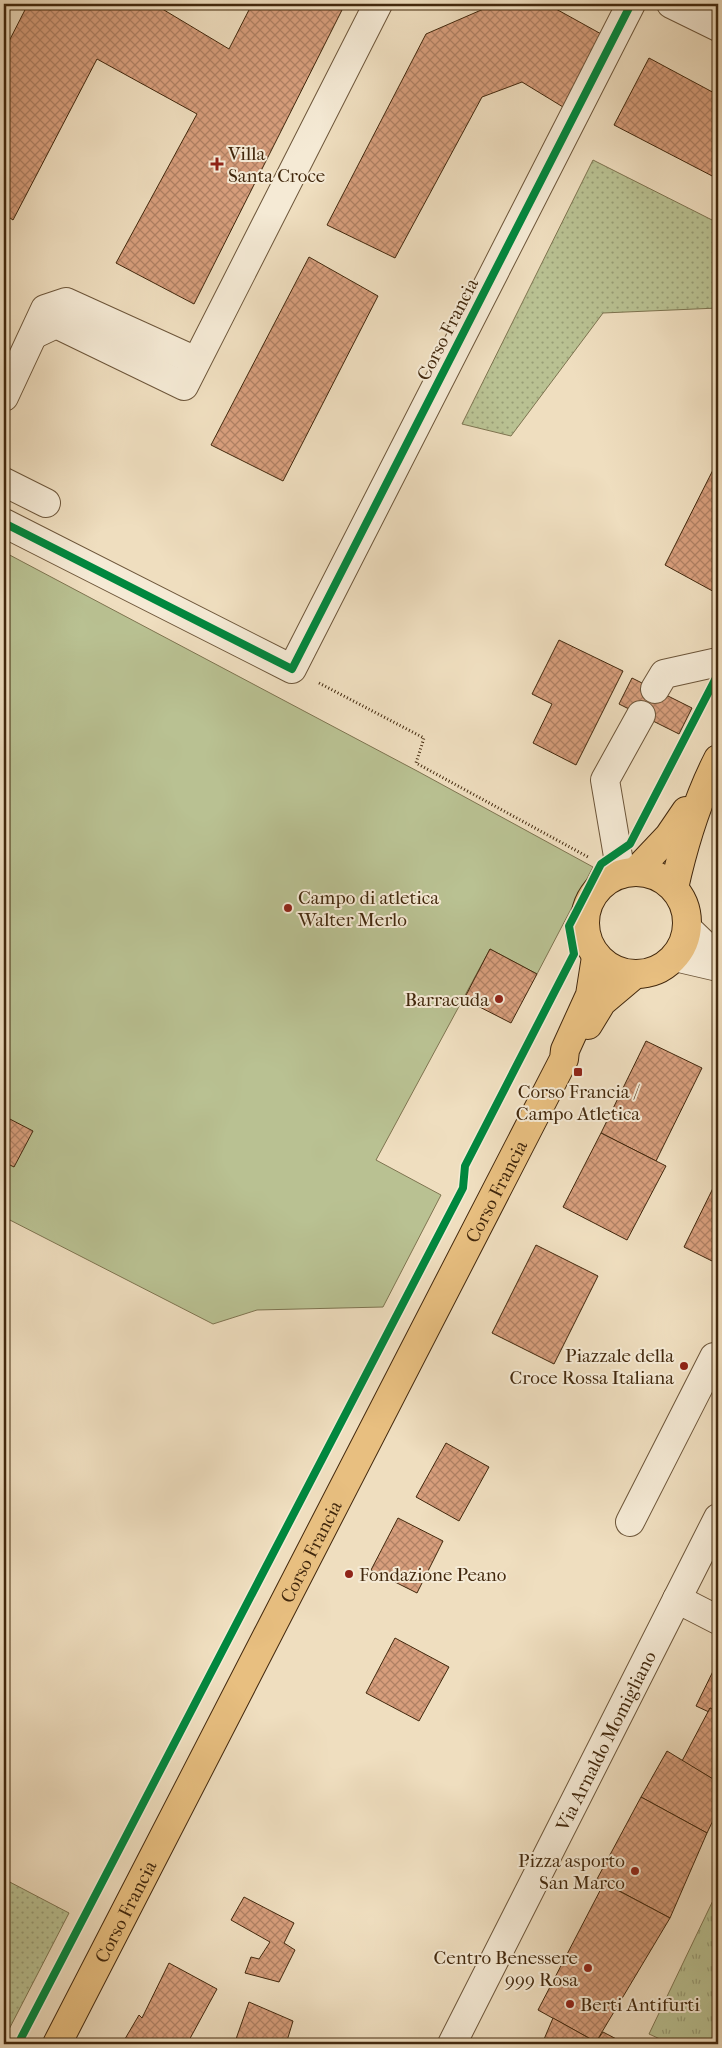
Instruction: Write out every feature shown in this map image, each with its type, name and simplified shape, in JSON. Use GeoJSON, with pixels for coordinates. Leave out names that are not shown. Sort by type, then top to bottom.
{"type":"FeatureCollection","features":[{"type":"Feature","properties":{"kind":"main road"},"geometry":{"type":"LineString","coordinates":[[674,888],[684,844],[698,807],[700,795],[718,758]]}},
{"type":"Feature","properties":{"kind":"main road"},"geometry":{"type":"LineString","coordinates":[[618,866],[649,873],[663,879],[674,888],[682,900],[686,913],[688,929],[684,944],[675,957],[663,967],[649,973],[618,972],[596,957],[585,933],[585,912],[590,899],[618,866],[669,836],[690,804],[700,795]]}},
{"type":"Feature","properties":{"kind":"main road","name":"Corso Francia"},"geometry":{"type":"LineString","coordinates":[[57,2044],[564,1059],[565,1050],[590,995],[596,957]]}},
{"type":"Feature","properties":{"kind":"main road","name":"Corso Francia"},"geometry":{"type":"LineString","coordinates":[[564,1059],[571,1053],[602,1002],[634,974]]}},
{"type":"Feature","properties":{"kind":"street"},"geometry":{"type":"LineString","coordinates":[[35,334],[56,324],[184,386],[378,4]]}},
{"type":"Feature","properties":{"kind":"street","name":"Corso Francia"},"geometry":{"type":"LineString","coordinates":[[292,669],[631,4]]}},
{"type":"Feature","properties":{"kind":"street"},"geometry":{"type":"LineString","coordinates":[[671,4],[718,27]]}},
{"type":"Feature","properties":{"kind":"street"},"geometry":{"type":"LineString","coordinates":[[4,397],[45,309],[66,302],[196,362]]}},
{"type":"Feature","properties":{"kind":"street"},"geometry":{"type":"LineString","coordinates":[[4,482],[46,503]]}},
{"type":"Feature","properties":{"kind":"street"},"geometry":{"type":"LineString","coordinates":[[4,523],[292,669]]}},
{"type":"Feature","properties":{"kind":"street"},"geometry":{"type":"LineString","coordinates":[[655,689],[664,674],[718,662]]}},
{"type":"Feature","properties":{"kind":"street"},"geometry":{"type":"LineString","coordinates":[[618,866],[605,780],[641,715]]}},
{"type":"Feature","properties":{"kind":"street"},"geometry":{"type":"LineString","coordinates":[[688,929],[718,958]]}},
{"type":"Feature","properties":{"kind":"street"},"geometry":{"type":"LineString","coordinates":[[675,957],[718,967]]}},
{"type":"Feature","properties":{"kind":"street"},"geometry":{"type":"LineString","coordinates":[[630,1522],[714,1357],[718,1359]]}},
{"type":"Feature","properties":{"kind":"street","name":"Via Arnaldo Momigliano"},"geometry":{"type":"LineString","coordinates":[[452,2044],[718,1518]]}},
{"type":"Feature","properties":{"kind":"street"},"geometry":{"type":"LineString","coordinates":[[678,1599],[718,1620]]}},
{"type":"Feature","properties":{"kind":"path"},"geometry":{"type":"LineString","coordinates":[[292,669],[424,738],[416,763],[618,866]]}},
{"type":"Feature","properties":{"kind":"green space"},"geometry":{"type":"Polygon","coordinates":[[[593,160],[718,223],[718,308],[603,313],[511,436],[462,424],[593,160]]]}},
{"type":"Feature","properties":{"kind":"green space","name":"Campo di atletica Walter Merlo"},"geometry":{"type":"Polygon","coordinates":[[[4,552],[419,772],[593,867],[537,974],[490,949],[376,1160],[441,1195],[383,1307],[257,1310],[213,1324],[4,1217],[4,552]]]}},
{"type":"Feature","properties":{"kind":"green space"},"geometry":{"type":"Polygon","coordinates":[[[4,1879],[69,1913],[4,2039],[4,1879]]]}},
{"type":"Feature","properties":{"kind":"green space"},"geometry":{"type":"Polygon","coordinates":[[[718,1890],[718,2044],[671,2044],[649,2034],[718,1890]]]}},
{"type":"Feature","properties":{"kind":"building","name":"Villa Santa Croce"},"geometry":{"type":"Polygon","coordinates":[[[28,4],[154,4],[229,49],[252,4],[345,4],[194,304],[116,263],[197,114],[97,59],[13,220],[4,214],[4,51],[28,4]]]}},
{"type":"Feature","properties":{"kind":"building"},"geometry":{"type":"Polygon","coordinates":[[[495,4],[547,4],[603,35],[563,107],[522,82],[482,97],[395,258],[327,225],[426,34],[495,4]]]}},
{"type":"Feature","properties":{"kind":"building"},"geometry":{"type":"Polygon","coordinates":[[[649,58],[718,95],[718,179],[614,125],[649,58]]]}},
{"type":"Feature","properties":{"kind":"building"},"geometry":{"type":"Polygon","coordinates":[[[309,257],[378,296],[283,481],[211,445],[309,257]]]}},
{"type":"Feature","properties":{"kind":"building"},"geometry":{"type":"Polygon","coordinates":[[[718,460],[718,594],[665,565],[718,460]]]}},
{"type":"Feature","properties":{"kind":"building"},"geometry":{"type":"Polygon","coordinates":[[[559,640],[623,671],[576,765],[533,743],[552,704],[532,694],[559,640]]]}},
{"type":"Feature","properties":{"kind":"building"},"geometry":{"type":"Polygon","coordinates":[[[632,678],[692,708],[679,734],[619,704],[632,678]]]}},
{"type":"Feature","properties":{"kind":"building"},"geometry":{"type":"Polygon","coordinates":[[[490,949],[537,974],[511,1023],[464,999],[490,949]]]}},
{"type":"Feature","properties":{"kind":"building"},"geometry":{"type":"Polygon","coordinates":[[[646,1041],[702,1068],[656,1161],[601,1133],[646,1041]]]}},
{"type":"Feature","properties":{"kind":"building"},"geometry":{"type":"Polygon","coordinates":[[[4,1116],[33,1131],[14,1167],[4,1162],[4,1116]]]}},
{"type":"Feature","properties":{"kind":"building"},"geometry":{"type":"Polygon","coordinates":[[[601,1133],[666,1166],[627,1240],[563,1207],[601,1133]]]}},
{"type":"Feature","properties":{"kind":"building"},"geometry":{"type":"Polygon","coordinates":[[[718,1178],[718,1264],[684,1247],[718,1178]]]}},
{"type":"Feature","properties":{"kind":"building"},"geometry":{"type":"Polygon","coordinates":[[[536,1245],[598,1276],[554,1364],[492,1333],[536,1245]]]}},
{"type":"Feature","properties":{"kind":"building"},"geometry":{"type":"Polygon","coordinates":[[[446,1443],[489,1467],[459,1521],[416,1497],[446,1443]]]}},
{"type":"Feature","properties":{"kind":"building"},"geometry":{"type":"Polygon","coordinates":[[[398,1518],[443,1541],[417,1593],[371,1570],[398,1518]]]}},
{"type":"Feature","properties":{"kind":"building"},"geometry":{"type":"Polygon","coordinates":[[[395,1638],[449,1667],[419,1721],[366,1693],[395,1638]]]}},
{"type":"Feature","properties":{"kind":"building"},"geometry":{"type":"Polygon","coordinates":[[[718,1661],[718,1712],[710,1708],[709,1712],[696,1706],[718,1661]]]}},
{"type":"Feature","properties":{"kind":"building"},"geometry":{"type":"Polygon","coordinates":[[[710,1708],[718,1712],[718,1782],[682,1761],[710,1708]]]}},
{"type":"Feature","properties":{"kind":"building"},"geometry":{"type":"Polygon","coordinates":[[[667,1751],[718,1782],[718,1810],[707,1833],[641,1797],[667,1751]]]}},
{"type":"Feature","properties":{"kind":"building"},"geometry":{"type":"Polygon","coordinates":[[[641,1797],[707,1833],[670,1918],[597,1879],[641,1797]]]}},
{"type":"Feature","properties":{"kind":"building"},"geometry":{"type":"Polygon","coordinates":[[[604,1883],[670,1918],[596,2042],[538,2010],[604,1883]]]}},
{"type":"Feature","properties":{"kind":"building"},"geometry":{"type":"Polygon","coordinates":[[[244,1897],[294,1923],[284,1943],[295,1950],[279,1982],[245,1973],[251,1957],[259,1959],[270,1942],[231,1920],[244,1897]]]}},
{"type":"Feature","properties":{"kind":"building"},"geometry":{"type":"Polygon","coordinates":[[[169,1963],[217,1989],[187,2044],[122,2044],[139,2015],[142,2018],[169,1963]]]}},
{"type":"Feature","properties":{"kind":"building"},"geometry":{"type":"Polygon","coordinates":[[[249,2002],[293,2021],[286,2044],[252,2044],[236,2039],[249,2002]]]}},
{"type":"Feature","properties":{"kind":"building"},"geometry":{"type":"Polygon","coordinates":[[[553,2018],[596,2042],[603,2032],[626,2044],[542,2044],[553,2018]]]}},
{"type":"Feature","properties":{"kind":"cycle path"},"geometry":{"type":"LineString","coordinates":[[4,523],[292,669],[631,4]]}},
{"type":"Feature","properties":{"kind":"cycle path"},"geometry":{"type":"LineString","coordinates":[[18,2044],[463,1188],[465,1166],[574,954],[569,926],[601,864],[630,844],[718,674]]}},
{"type":"Feature","properties":{"kind":"place","name":"Villa Santa Croce"},"geometry":{"type":"Point","coordinates":[217,164]}},
{"type":"Feature","properties":{"kind":"place","name":"Campo di atletica Walter Merlo"},"geometry":{"type":"Point","coordinates":[288,908]}},
{"type":"Feature","properties":{"kind":"place","name":"Barracuda"},"geometry":{"type":"Point","coordinates":[499,999]}},
{"type":"Feature","properties":{"kind":"place","name":"Corso Francia / Campo Atletica"},"geometry":{"type":"Point","coordinates":[578,1072]}},
{"type":"Feature","properties":{"kind":"place","name":"Piazzale della Croce Rossa Italiana"},"geometry":{"type":"Point","coordinates":[684,1366]}},
{"type":"Feature","properties":{"kind":"place","name":"Fondazione Peano"},"geometry":{"type":"Point","coordinates":[349,1574]}},
{"type":"Feature","properties":{"kind":"place","name":"Pizza asporto San Marco"},"geometry":{"type":"Point","coordinates":[635,1871]}},
{"type":"Feature","properties":{"kind":"place","name":"Centro Benessere 999 Rosa"},"geometry":{"type":"Point","coordinates":[588,1968]}},
{"type":"Feature","properties":{"kind":"place","name":"Berti Antifurti"},"geometry":{"type":"Point","coordinates":[570,2004]}}]}
